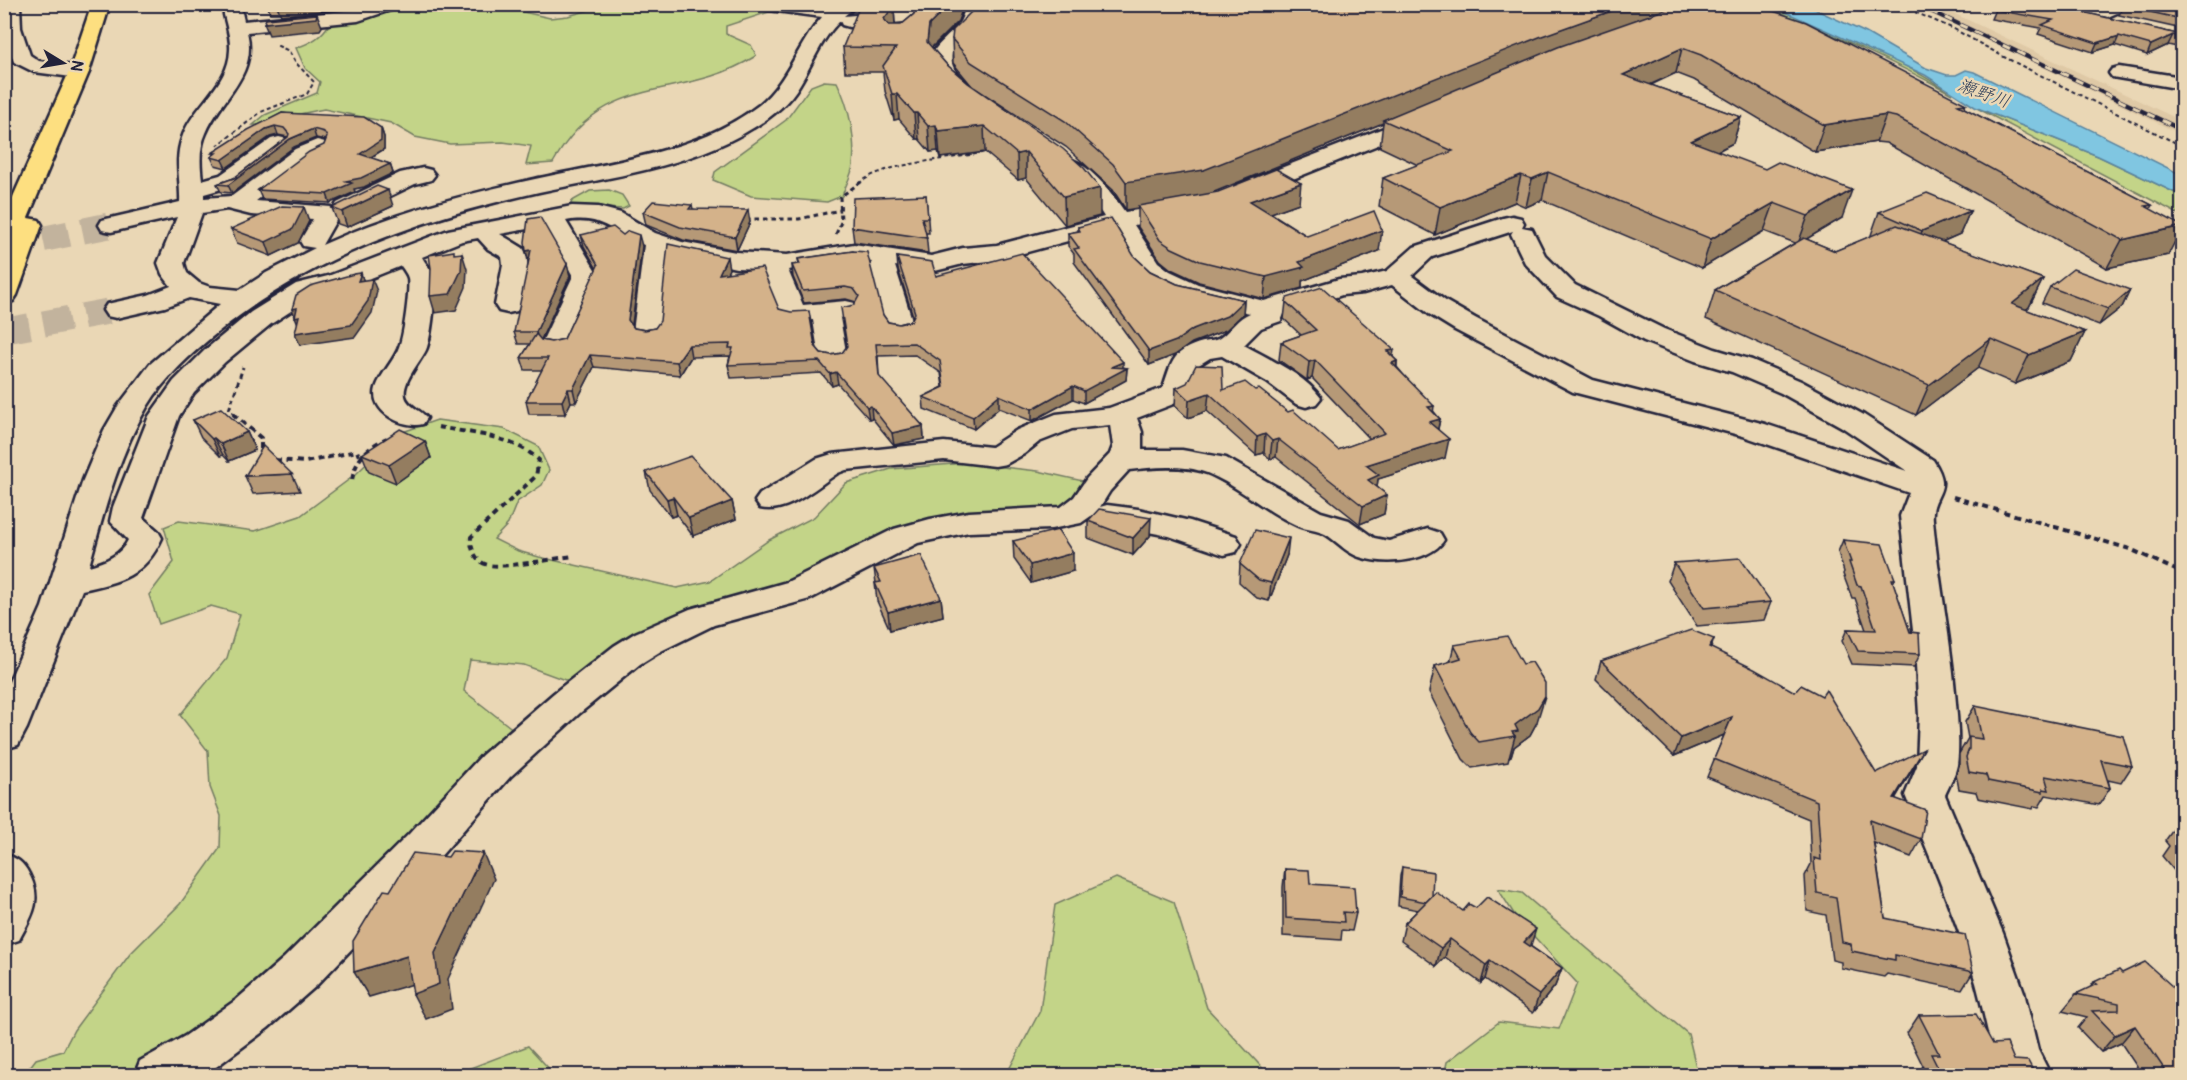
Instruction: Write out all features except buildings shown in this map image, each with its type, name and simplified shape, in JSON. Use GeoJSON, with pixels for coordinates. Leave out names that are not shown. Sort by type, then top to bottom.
{"type":"FeatureCollection","features":[{"type":"Feature","properties":{"kind":"highway"},"geometry":{"type":"LineString","coordinates":[[4,246],[80,72],[102,4]]}},
{"type":"Feature","properties":{"kind":"highway"},"geometry":{"type":"LineString","coordinates":[[4,211],[63,111]]}},
{"type":"Feature","properties":{"kind":"highway"},"geometry":{"type":"LineString","coordinates":[[4,295],[43,188],[63,111]]}},
{"type":"Feature","properties":{"kind":"street"},"geometry":{"type":"LineString","coordinates":[[11,4],[11,30],[20,47],[21,58],[34,66],[80,72]]}},
{"type":"Feature","properties":{"kind":"street"},"geometry":{"type":"LineString","coordinates":[[284,22],[307,4]]}},
{"type":"Feature","properties":{"kind":"street"},"geometry":{"type":"LineString","coordinates":[[243,298],[208,295],[188,289],[172,270],[171,263],[190,217],[188,163],[190,146],[194,136],[233,78],[240,55],[236,23],[284,22],[358,15],[390,4]]}},
{"type":"Feature","properties":{"kind":"street"},"geometry":{"type":"LineString","coordinates":[[769,4],[846,19],[908,24],[914,15],[927,4]]}},
{"type":"Feature","properties":{"kind":"street"},"geometry":{"type":"LineString","coordinates":[[4,735],[55,623],[100,472],[136,402],[166,363],[243,298],[337,245],[379,230],[462,204],[659,158],[738,128],[765,110],[788,87],[814,38],[872,4]]}},
{"type":"Feature","properties":{"kind":"street"},"geometry":{"type":"LineString","coordinates":[[974,4],[975,11],[968,25],[942,51],[941,65],[964,92],[989,109]]}},
{"type":"Feature","properties":{"kind":"street"},"geometry":{"type":"LineString","coordinates":[[2092,17],[2121,4]]}},
{"type":"Feature","properties":{"kind":"street"},"geometry":{"type":"LineString","coordinates":[[2119,73],[2182,82]]}},
{"type":"Feature","properties":{"kind":"street"},"geometry":{"type":"LineString","coordinates":[[68,582],[113,572],[129,564],[143,547],[146,538],[126,521],[129,507],[164,416],[184,387],[215,356],[261,318],[305,290],[342,272],[407,254],[452,237],[572,213],[598,214],[612,218],[646,238],[677,248],[736,260],[778,263],[854,252],[921,263],[940,263],[963,256],[998,252],[1119,220],[1211,203],[1440,111]]}},
{"type":"Feature","properties":{"kind":"street"},"geometry":{"type":"LineString","coordinates":[[111,225],[191,199],[228,180],[279,144]]}},
{"type":"Feature","properties":{"kind":"street"},"geometry":{"type":"LineString","coordinates":[[238,203],[303,154],[317,147]]}},
{"type":"Feature","properties":{"kind":"street"},"geometry":{"type":"LineString","coordinates":[[1048,149],[1103,197],[1149,267],[1157,274],[1173,283],[1204,294],[1264,309],[1279,307],[1339,286],[1363,285],[1396,276],[1424,252],[1518,229],[1534,258],[1566,291],[1654,335],[1705,355],[1742,366],[1791,387],[1833,410],[1922,467],[1927,476],[1926,488],[1916,516],[1933,648],[1938,715],[1937,766],[1925,795],[1978,924],[1999,983],[2010,1038],[2022,1068],[2028,1076]]}},
{"type":"Feature","properties":{"kind":"street"},"geometry":{"type":"LineString","coordinates":[[324,216],[408,178],[423,175]]}},
{"type":"Feature","properties":{"kind":"street"},"geometry":{"type":"LineString","coordinates":[[191,199],[238,203],[252,208],[322,212],[326,218],[312,241]]}},
{"type":"Feature","properties":{"kind":"street"},"geometry":{"type":"LineString","coordinates":[[551,217],[586,279],[555,344]]}},
{"type":"Feature","properties":{"kind":"street"},"geometry":{"type":"LineString","coordinates":[[485,230],[490,239],[499,247],[514,253],[516,265],[508,305]]}},
{"type":"Feature","properties":{"kind":"street"},"geometry":{"type":"LineString","coordinates":[[647,332],[657,241]]}},
{"type":"Feature","properties":{"kind":"street"},"geometry":{"type":"LineString","coordinates":[[407,254],[421,277],[417,333],[390,395],[395,407],[412,428]]}},
{"type":"Feature","properties":{"kind":"street"},"geometry":{"type":"LineString","coordinates":[[888,257],[882,266],[900,326]]}},
{"type":"Feature","properties":{"kind":"street"},"geometry":{"type":"LineString","coordinates":[[778,263],[776,270],[793,314],[835,310],[833,357]]}},
{"type":"Feature","properties":{"kind":"street"},"geometry":{"type":"LineString","coordinates":[[1396,276],[1438,308],[1465,324],[1583,386],[1754,430],[1926,488]]}},
{"type":"Feature","properties":{"kind":"street"},"geometry":{"type":"LineString","coordinates":[[116,310],[188,289]]}},
{"type":"Feature","properties":{"kind":"street"},"geometry":{"type":"LineString","coordinates":[[1227,347],[1251,322],[1271,315],[1264,309]]}},
{"type":"Feature","properties":{"kind":"street"},"geometry":{"type":"LineString","coordinates":[[771,501],[827,466],[843,461],[944,451],[995,457],[1013,448],[1028,436],[1066,420],[1098,419],[1174,394],[1178,390],[1185,362],[1194,355],[1215,347],[1227,347],[1277,376],[1306,398]]}},
{"type":"Feature","properties":{"kind":"street"},"geometry":{"type":"LineString","coordinates":[[157,1076],[168,1072],[202,1051],[252,1014],[292,979],[424,846],[496,766],[567,703],[627,655],[648,642],[723,610],[798,591],[885,545],[922,531],[989,520],[1051,519],[1070,516],[1086,504],[1098,485],[1121,462],[1128,446],[1127,432],[1121,413]]}},
{"type":"Feature","properties":{"kind":"street"},"geometry":{"type":"LineString","coordinates":[[1121,462],[1166,458],[1215,465],[1310,519],[1337,527],[1364,547],[1389,552],[1409,548],[1428,540]]}},
{"type":"Feature","properties":{"kind":"street"},"geometry":{"type":"LineString","coordinates":[[1075,512],[1166,524],[1197,533],[1209,541],[1224,544]]}},
{"type":"Feature","properties":{"kind":"street"},"geometry":{"type":"LineString","coordinates":[[4,871],[12,879],[16,905],[4,927]]}},
{"type":"Feature","properties":{"kind":"path"},"geometry":{"type":"LineString","coordinates":[[1896,4],[1954,29],[2004,57],[2182,146]]}},
{"type":"Feature","properties":{"kind":"path"},"geometry":{"type":"LineString","coordinates":[[188,163],[211,151],[261,112],[306,94],[314,82],[287,50],[236,23]]}},
{"type":"Feature","properties":{"kind":"path"},"geometry":{"type":"LineString","coordinates":[[832,243],[841,222],[841,195],[871,176],[896,167],[966,157],[987,151]]}},
{"type":"Feature","properties":{"kind":"path"},"geometry":{"type":"LineString","coordinates":[[739,218],[800,219],[840,210]]}},
{"type":"Feature","properties":{"kind":"path"},"geometry":{"type":"LineString","coordinates":[[261,318],[248,348],[229,410],[261,438],[261,455]]}},
{"type":"Feature","properties":{"kind":"path"},"geometry":{"type":"LineString","coordinates":[[412,428],[442,428]]}},
{"type":"Feature","properties":{"kind":"path"},"geometry":{"type":"LineString","coordinates":[[352,480],[359,456],[374,444],[412,428],[442,428],[508,441],[531,451],[539,460],[536,476],[471,537],[470,545],[476,556],[484,564],[500,566],[574,556]]}},
{"type":"Feature","properties":{"kind":"path"},"geometry":{"type":"LineString","coordinates":[[272,459],[283,462],[313,461],[336,458],[357,451],[359,456]]}},
{"type":"Feature","properties":{"kind":"path"},"geometry":{"type":"LineString","coordinates":[[1926,488],[2019,518],[2130,549],[2182,573]]}},
{"type":"Feature","properties":{"kind":"shaded area"},"geometry":{"type":"Polygon","coordinates":[[[1910,5],[1936,5],[2182,121],[2182,135],[1971,32],[1910,5]]]}},
{"type":"Feature","properties":{"kind":"green space"},"geometry":{"type":"Polygon","coordinates":[[[611,4],[651,5],[675,9],[714,5],[744,6],[772,11],[726,26],[726,34],[751,45],[756,55],[754,57],[726,71],[699,80],[645,92],[619,101],[596,114],[573,134],[553,163],[526,165],[531,146],[503,142],[450,144],[415,137],[391,123],[324,109],[253,125],[265,115],[317,93],[320,82],[305,68],[296,48],[316,38],[331,22],[409,5],[437,5],[460,10],[501,7],[550,18],[568,16],[611,4]]]}},
{"type":"Feature","properties":{"kind":"green space"},"geometry":{"type":"Polygon","coordinates":[[[1763,5],[1770,5],[1863,45],[1931,80],[1952,94],[1859,47],[1763,5]]]}},
{"type":"Feature","properties":{"kind":"green space"},"geometry":{"type":"Polygon","coordinates":[[[824,81],[837,82],[845,101],[852,133],[853,165],[842,196],[827,202],[751,196],[713,180],[715,172],[786,120],[811,86],[824,81]]]}},
{"type":"Feature","properties":{"kind":"green space"},"geometry":{"type":"Polygon","coordinates":[[[1975,107],[2098,156],[2182,196],[2182,216],[1975,107]]]}},
{"type":"Feature","properties":{"kind":"green space"},"geometry":{"type":"Polygon","coordinates":[[[609,190],[622,195],[629,206],[623,209],[570,206],[572,201],[590,191],[609,190]]]}},
{"type":"Feature","properties":{"kind":"green space"},"geometry":{"type":"Polygon","coordinates":[[[437,420],[504,429],[538,446],[549,470],[542,485],[517,502],[508,524],[494,539],[518,551],[539,557],[677,588],[710,581],[769,540],[814,517],[846,483],[891,469],[965,463],[1038,471],[1083,481],[1081,498],[1058,513],[907,529],[612,672],[565,680],[524,665],[470,660],[464,691],[514,730],[508,755],[464,772],[455,806],[197,1075],[23,1076],[36,1059],[63,1051],[74,1030],[130,954],[180,904],[220,848],[221,816],[210,787],[208,751],[180,715],[227,658],[240,614],[211,606],[159,624],[149,595],[174,562],[164,527],[179,521],[255,531],[300,516],[355,475],[397,434],[437,420]]]}},
{"type":"Feature","properties":{"kind":"green space"},"geometry":{"type":"Polygon","coordinates":[[[1116,878],[1174,902],[1207,1008],[1269,1075],[1006,1075],[1040,1011],[1055,905],[1116,878]]]}},
{"type":"Feature","properties":{"kind":"green space"},"geometry":{"type":"Polygon","coordinates":[[[1498,889],[1522,893],[1688,1034],[1698,1075],[1444,1076],[1447,1062],[1499,1022],[1559,1029],[1577,983],[1516,917],[1498,889]]]}},
{"type":"Feature","properties":{"kind":"green space"},"geometry":{"type":"Polygon","coordinates":[[[528,1046],[555,1075],[453,1075],[460,1072],[528,1046]]]}},
{"type":"Feature","properties":{"kind":"water","name":"瀬野川"},"geometry":{"type":"Polygon","coordinates":[[[1770,5],[1806,5],[1866,33],[1926,68],[1947,75],[1956,75],[1966,70],[1974,72],[2182,175],[2182,196],[2098,156],[1975,107],[1925,75],[1770,5]]]}},
{"type":"Feature","properties":{"kind":"tunnel"},"geometry":{"type":"LineString","coordinates":[[4,247],[111,225]]}},
{"type":"Feature","properties":{"kind":"tunnel"},"geometry":{"type":"LineString","coordinates":[[312,241],[336,266]]}},
{"type":"Feature","properties":{"kind":"tunnel"},"geometry":{"type":"LineString","coordinates":[[4,331],[116,310]]}},
{"type":"Feature","properties":{"kind":"railway"},"geometry":{"type":"LineString","coordinates":[[1916,4],[2182,130]]}}]}
